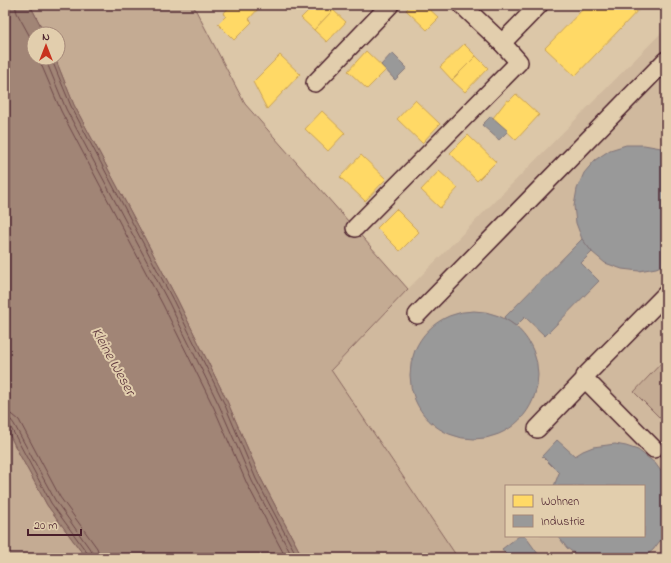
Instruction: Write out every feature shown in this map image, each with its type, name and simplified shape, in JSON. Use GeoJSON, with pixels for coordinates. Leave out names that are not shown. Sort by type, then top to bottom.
{"type":"FeatureCollection","features":[{"type":"Feature","properties":{"kind":"street"},"geometry":{"type":"LineString","coordinates":[[315,83],[390,5]]}},
{"type":"Feature","properties":{"kind":"street"},"geometry":{"type":"LineString","coordinates":[[355,228],[519,62],[502,43],[462,5]]}},
{"type":"Feature","properties":{"kind":"street"},"geometry":{"type":"LineString","coordinates":[[502,43],[539,5]]}},
{"type":"Feature","properties":{"kind":"street"},"geometry":{"type":"LineString","coordinates":[[417,315],[666,60]]}},
{"type":"Feature","properties":{"kind":"street"},"geometry":{"type":"LineString","coordinates":[[537,429],[585,379],[585,376],[666,294]]}},
{"type":"Feature","properties":{"kind":"street"},"geometry":{"type":"LineString","coordinates":[[585,379],[654,448]]}},
{"type":"Feature","properties":{"kind":"shaded area"},"geometry":{"type":"Polygon","coordinates":[[[30,5],[193,5],[245,104],[408,289],[331,370],[458,558],[303,558],[260,477],[227,401],[177,299],[74,105],[58,66],[66,66],[66,26],[41,26],[30,5]]]}},
{"type":"Feature","properties":{"kind":"shaded area"},"geometry":{"type":"Polygon","coordinates":[[[666,28],[666,358],[634,392],[666,424],[666,558],[458,558],[331,370],[408,289],[666,28]]]}},
{"type":"Feature","properties":{"kind":"shaded area"},"geometry":{"type":"Polygon","coordinates":[[[666,358],[666,424],[634,392],[666,358]]]}},
{"type":"Feature","properties":{"kind":"shaded area"},"geometry":{"type":"Polygon","coordinates":[[[5,425],[47,505],[86,558],[9,558],[5,553],[5,425]]]}},
{"type":"Feature","properties":{"kind":"water","name":"Kleine Weser"},"geometry":{"type":"Polygon","coordinates":[[[5,5],[30,5],[41,26],[26,26],[26,66],[58,66],[74,105],[177,299],[227,401],[260,477],[303,558],[86,558],[47,505],[5,425],[5,5]]]}},
{"type":"Feature","properties":{"kind":"building: Wohnen"},"geometry":{"type":"Polygon","coordinates":[[[231,5],[254,5],[258,9],[249,19],[252,22],[234,40],[218,24],[226,16],[223,14],[231,5]]]}},
{"type":"Feature","properties":{"kind":"building: Wohnen"},"geometry":{"type":"Polygon","coordinates":[[[314,5],[327,5],[333,10],[314,30],[301,18],[314,5]]]}},
{"type":"Feature","properties":{"kind":"building: Wohnen"},"geometry":{"type":"Polygon","coordinates":[[[411,5],[425,5],[439,18],[427,30],[406,10],[411,5]]]}},
{"type":"Feature","properties":{"kind":"building: Wohnen"},"geometry":{"type":"Polygon","coordinates":[[[587,5],[643,5],[575,76],[545,48],[587,5]]]}},
{"type":"Feature","properties":{"kind":"building: Wohnen"},"geometry":{"type":"Polygon","coordinates":[[[333,10],[346,22],[327,42],[314,30],[333,10]]]}},
{"type":"Feature","properties":{"kind":"building: Wohnen"},"geometry":{"type":"Polygon","coordinates":[[[464,44],[476,56],[452,80],[440,67],[464,44]]]}},
{"type":"Feature","properties":{"kind":"building: Wohnen"},"geometry":{"type":"Polygon","coordinates":[[[366,51],[386,70],[367,89],[348,71],[366,51]]]}},
{"type":"Feature","properties":{"kind":"building: Wohnen"},"geometry":{"type":"Polygon","coordinates":[[[280,55],[300,74],[267,109],[253,82],[280,55]]]}},
{"type":"Feature","properties":{"kind":"building: Wohnen"},"geometry":{"type":"Polygon","coordinates":[[[476,56],[488,68],[465,92],[452,80],[476,56]]]}},
{"type":"Feature","properties":{"kind":"building: Wohnen"},"geometry":{"type":"Polygon","coordinates":[[[516,94],[539,115],[516,140],[493,118],[507,100],[509,101],[516,94]]]}},
{"type":"Feature","properties":{"kind":"building: Wohnen"},"geometry":{"type":"Polygon","coordinates":[[[415,100],[440,124],[422,143],[397,119],[415,100]]]}},
{"type":"Feature","properties":{"kind":"building: Wohnen"},"geometry":{"type":"Polygon","coordinates":[[[322,111],[345,133],[328,151],[305,129],[322,111]]]}},
{"type":"Feature","properties":{"kind":"building: Wohnen"},"geometry":{"type":"Polygon","coordinates":[[[468,135],[496,162],[477,181],[450,153],[468,135]]]}},
{"type":"Feature","properties":{"kind":"building: Wohnen"},"geometry":{"type":"Polygon","coordinates":[[[361,155],[386,179],[365,201],[340,177],[361,155]]]}},
{"type":"Feature","properties":{"kind":"building: Wohnen"},"geometry":{"type":"Polygon","coordinates":[[[439,171],[458,188],[440,208],[421,190],[439,171]]]}},
{"type":"Feature","properties":{"kind":"building: Wohnen"},"geometry":{"type":"Polygon","coordinates":[[[396,209],[419,232],[400,251],[377,228],[396,209]]]}},
{"type":"Feature","properties":{"kind":"building: Industrie"},"geometry":{"type":"Polygon","coordinates":[[[392,53],[407,68],[395,80],[381,65],[392,53]]]}},
{"type":"Feature","properties":{"kind":"building: Industrie"},"geometry":{"type":"Polygon","coordinates":[[[491,116],[508,131],[499,140],[482,125],[491,116]]]}},
{"type":"Feature","properties":{"kind":"building: Industrie"},"geometry":{"type":"Polygon","coordinates":[[[626,145],[644,145],[661,148],[666,151],[666,264],[656,268],[639,271],[622,269],[605,263],[592,252],[582,239],[576,223],[574,206],[577,189],[584,173],[595,160],[610,150],[626,145]]]}},
{"type":"Feature","properties":{"kind":"building: Industrie"},"geometry":{"type":"Polygon","coordinates":[[[582,239],[592,252],[581,263],[599,281],[545,336],[525,317],[516,326],[504,318],[582,239]]]}},
{"type":"Feature","properties":{"kind":"building: Industrie"},"geometry":{"type":"Polygon","coordinates":[[[474,311],[498,316],[519,330],[533,351],[538,375],[533,399],[519,420],[498,434],[474,439],[450,434],[429,420],[415,399],[410,375],[415,351],[429,330],[450,316],[474,311]]]}},
{"type":"Feature","properties":{"kind":"building: Industrie"},"geometry":{"type":"Polygon","coordinates":[[[557,440],[575,456],[593,447],[615,444],[638,450],[655,463],[666,478],[666,533],[653,550],[643,558],[581,558],[567,548],[559,537],[645,537],[645,485],[554,485],[559,473],[542,456],[557,440]]]}},
{"type":"Feature","properties":{"kind":"building: Industrie"},"geometry":{"type":"Polygon","coordinates":[[[518,537],[526,537],[541,558],[509,558],[502,549],[518,537]]]}}]}
